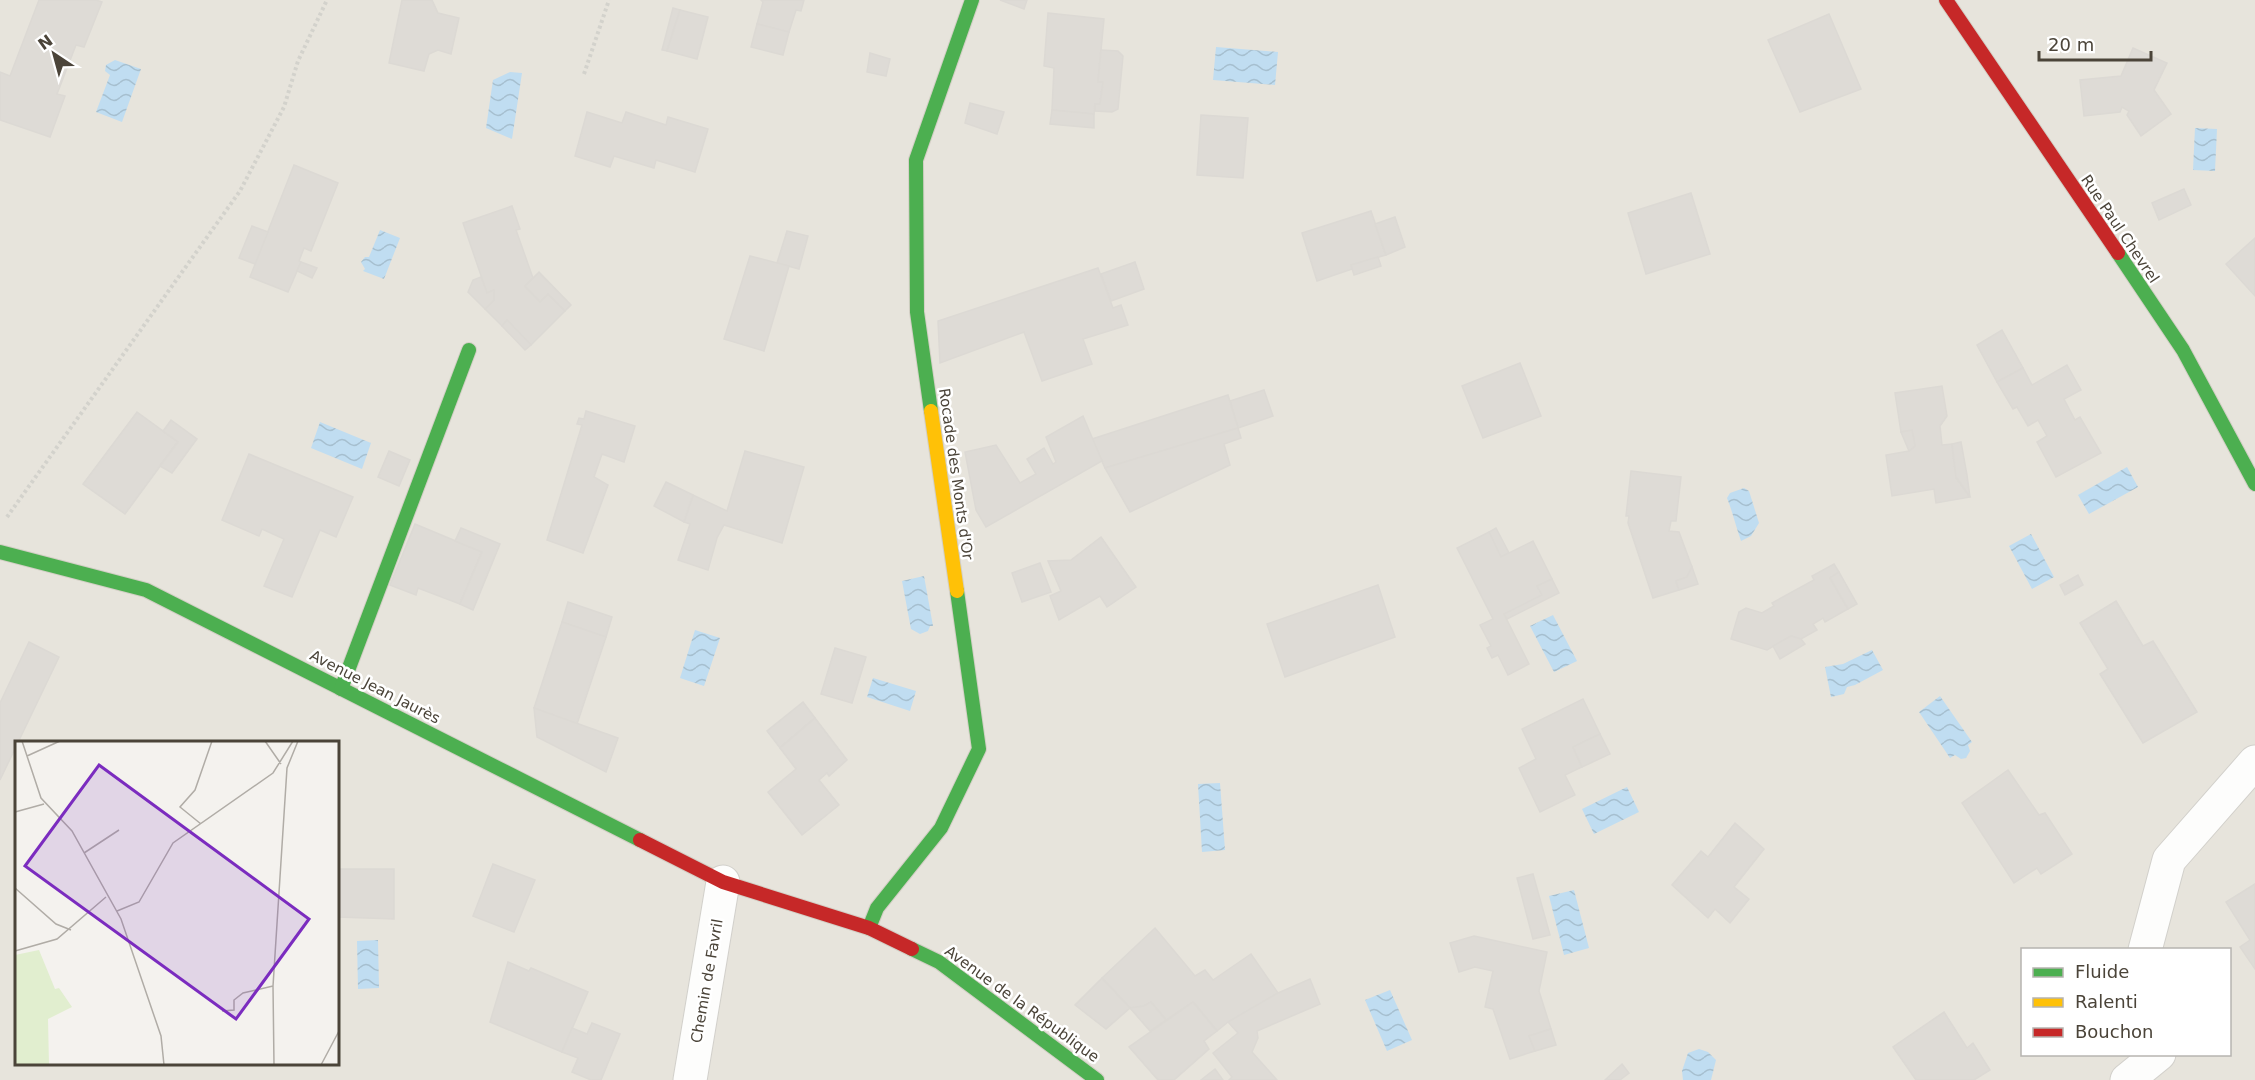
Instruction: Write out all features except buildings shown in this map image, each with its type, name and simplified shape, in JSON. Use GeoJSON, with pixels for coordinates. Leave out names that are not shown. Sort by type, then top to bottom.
{"type":"FeatureCollection","features":[{"type":"Feature","properties":{"kind":"street","name":"Rocade des Monts d'Or"},"geometry":{"type":"LineString","coordinates":[[869,928],[877,908],[941,828],[978,749],[917,312],[916,160],[972,0]]}},
{"type":"Feature","properties":{"kind":"street","name":"Rue Paul Chevrel"},"geometry":{"type":"LineString","coordinates":[[1946,0],[2183,350],[2255,484]]}},
{"type":"Feature","properties":{"kind":"street"},"geometry":{"type":"LineString","coordinates":[[341,689],[469,351]]}},
{"type":"Feature","properties":{"kind":"street","name":"Avenue Jean Jaurès"},"geometry":{"type":"LineString","coordinates":[[0,552],[146,590],[723,882]]}},
{"type":"Feature","properties":{"kind":"street"},"geometry":{"type":"LineString","coordinates":[[2146,948],[2169,860],[2255,762]]}},
{"type":"Feature","properties":{"kind":"street","name":"Avenue de la République"},"geometry":{"type":"LineString","coordinates":[[723,882],[869,928],[939,962],[1097,1080]]}},
{"type":"Feature","properties":{"kind":"street","name":"Chemin de Favril"},"geometry":{"type":"LineString","coordinates":[[690,1080],[723,882]]}},
{"type":"Feature","properties":{"kind":"street"},"geometry":{"type":"LineString","coordinates":[[2127,1080],[2157,1056]]}},
{"type":"Feature","properties":{"kind":"path"},"geometry":{"type":"LineString","coordinates":[[7,517],[240,191],[284,107],[298,61],[327,0]]}},
{"type":"Feature","properties":{"kind":"path"},"geometry":{"type":"LineString","coordinates":[[584,74],[609,0]]}},
{"type":"Feature","properties":{"kind":"shaded area"},"geometry":{"type":"Polygon","coordinates":[[[0,0],[2255,0],[2255,1080],[0,1080],[0,0]]]}},
{"type":"Feature","properties":{"kind":"water"},"geometry":{"type":"Polygon","coordinates":[[[1216,47],[1278,52],[1275,85],[1213,80],[1216,47]]]}},
{"type":"Feature","properties":{"kind":"water"},"geometry":{"type":"Polygon","coordinates":[[[115,60],[141,69],[122,122],[96,112],[110,75],[105,71],[106,65],[115,60]]]}},
{"type":"Feature","properties":{"kind":"water"},"geometry":{"type":"Polygon","coordinates":[[[510,72],[522,73],[512,139],[486,128],[493,80],[510,72]]]}},
{"type":"Feature","properties":{"kind":"water"},"geometry":{"type":"Polygon","coordinates":[[[2195,128],[2217,129],[2215,171],[2193,170],[2195,128]]]}},
{"type":"Feature","properties":{"kind":"water"},"geometry":{"type":"Polygon","coordinates":[[[380,230],[400,238],[384,279],[363,271],[365,269],[361,262],[365,257],[369,257],[380,230]]]}},
{"type":"Feature","properties":{"kind":"water"},"geometry":{"type":"Polygon","coordinates":[[[320,422],[371,443],[362,469],[311,448],[320,422]]]}},
{"type":"Feature","properties":{"kind":"water"},"geometry":{"type":"Polygon","coordinates":[[[2127,467],[2138,487],[2089,514],[2078,495],[2127,467]]]}},
{"type":"Feature","properties":{"kind":"water"},"geometry":{"type":"Polygon","coordinates":[[[1744,488],[1749,491],[1759,523],[1751,536],[1741,541],[1727,498],[1730,493],[1744,488]]]}},
{"type":"Feature","properties":{"kind":"water"},"geometry":{"type":"Polygon","coordinates":[[[2031,534],[2054,577],[2032,589],[2009,546],[2031,534]]]}},
{"type":"Feature","properties":{"kind":"water"},"geometry":{"type":"Polygon","coordinates":[[[924,576],[933,626],[920,634],[911,629],[902,581],[924,576]]]}},
{"type":"Feature","properties":{"kind":"water"},"geometry":{"type":"Polygon","coordinates":[[[1553,615],[1577,661],[1554,672],[1530,626],[1553,615]]]}},
{"type":"Feature","properties":{"kind":"water"},"geometry":{"type":"Polygon","coordinates":[[[695,630],[720,638],[704,686],[680,678],[695,630]]]}},
{"type":"Feature","properties":{"kind":"water"},"geometry":{"type":"Polygon","coordinates":[[[1872,650],[1883,670],[1847,687],[1844,694],[1831,697],[1825,667],[1843,664],[1872,650]]]}},
{"type":"Feature","properties":{"kind":"water"},"geometry":{"type":"Polygon","coordinates":[[[873,678],[916,691],[910,711],[867,697],[873,678]]]}},
{"type":"Feature","properties":{"kind":"water"},"geometry":{"type":"Polygon","coordinates":[[[1940,696],[1972,742],[1968,745],[1970,751],[1966,758],[1961,759],[1955,755],[1950,758],[1919,712],[1940,696]]]}},
{"type":"Feature","properties":{"kind":"water"},"geometry":{"type":"Polygon","coordinates":[[[1220,783],[1225,850],[1202,852],[1198,784],[1220,783]]]}},
{"type":"Feature","properties":{"kind":"water"},"geometry":{"type":"Polygon","coordinates":[[[1627,787],[1639,812],[1594,834],[1582,809],[1627,787]]]}},
{"type":"Feature","properties":{"kind":"water"},"geometry":{"type":"Polygon","coordinates":[[[1574,890],[1589,948],[1564,955],[1549,896],[1574,890]]]}},
{"type":"Feature","properties":{"kind":"water"},"geometry":{"type":"Polygon","coordinates":[[[378,940],[379,988],[358,989],[357,941],[378,940]]]}},
{"type":"Feature","properties":{"kind":"water"},"geometry":{"type":"Polygon","coordinates":[[[1390,990],[1412,1040],[1387,1051],[1365,1000],[1390,990]]]}},
{"type":"Feature","properties":{"kind":"water"},"geometry":{"type":"Polygon","coordinates":[[[1699,1049],[1708,1052],[1716,1060],[1711,1080],[1683,1080],[1682,1071],[1688,1053],[1699,1049]]]}},
{"type":"Feature","properties":{"kind":"traffic: fast"},"geometry":{"type":"LineString","coordinates":[[931,411],[917,312],[916,160],[972,0]]}},
{"type":"Feature","properties":{"kind":"traffic: fast"},"geometry":{"type":"LineString","coordinates":[[2118,253],[2183,350],[2255,484]]}},
{"type":"Feature","properties":{"kind":"traffic: fast"},"geometry":{"type":"LineString","coordinates":[[341,689],[469,350]]}},
{"type":"Feature","properties":{"kind":"traffic: fast"},"geometry":{"type":"LineString","coordinates":[[0,552],[146,590],[640,840]]}},
{"type":"Feature","properties":{"kind":"traffic: fast"},"geometry":{"type":"LineString","coordinates":[[869,928],[877,908],[941,828],[979,749],[957,591]]}},
{"type":"Feature","properties":{"kind":"traffic: fast"},"geometry":{"type":"LineString","coordinates":[[912,949],[939,962],[1097,1080]]}},
{"type":"Feature","properties":{"kind":"traffic: slow"},"geometry":{"type":"LineString","coordinates":[[931,411],[957,591]]}},
{"type":"Feature","properties":{"kind":"traffic: jam"},"geometry":{"type":"LineString","coordinates":[[1946,0],[2118,253]]}},
{"type":"Feature","properties":{"kind":"traffic: jam"},"geometry":{"type":"LineString","coordinates":[[640,840],[723,882],[869,928],[912,949]]}}]}
